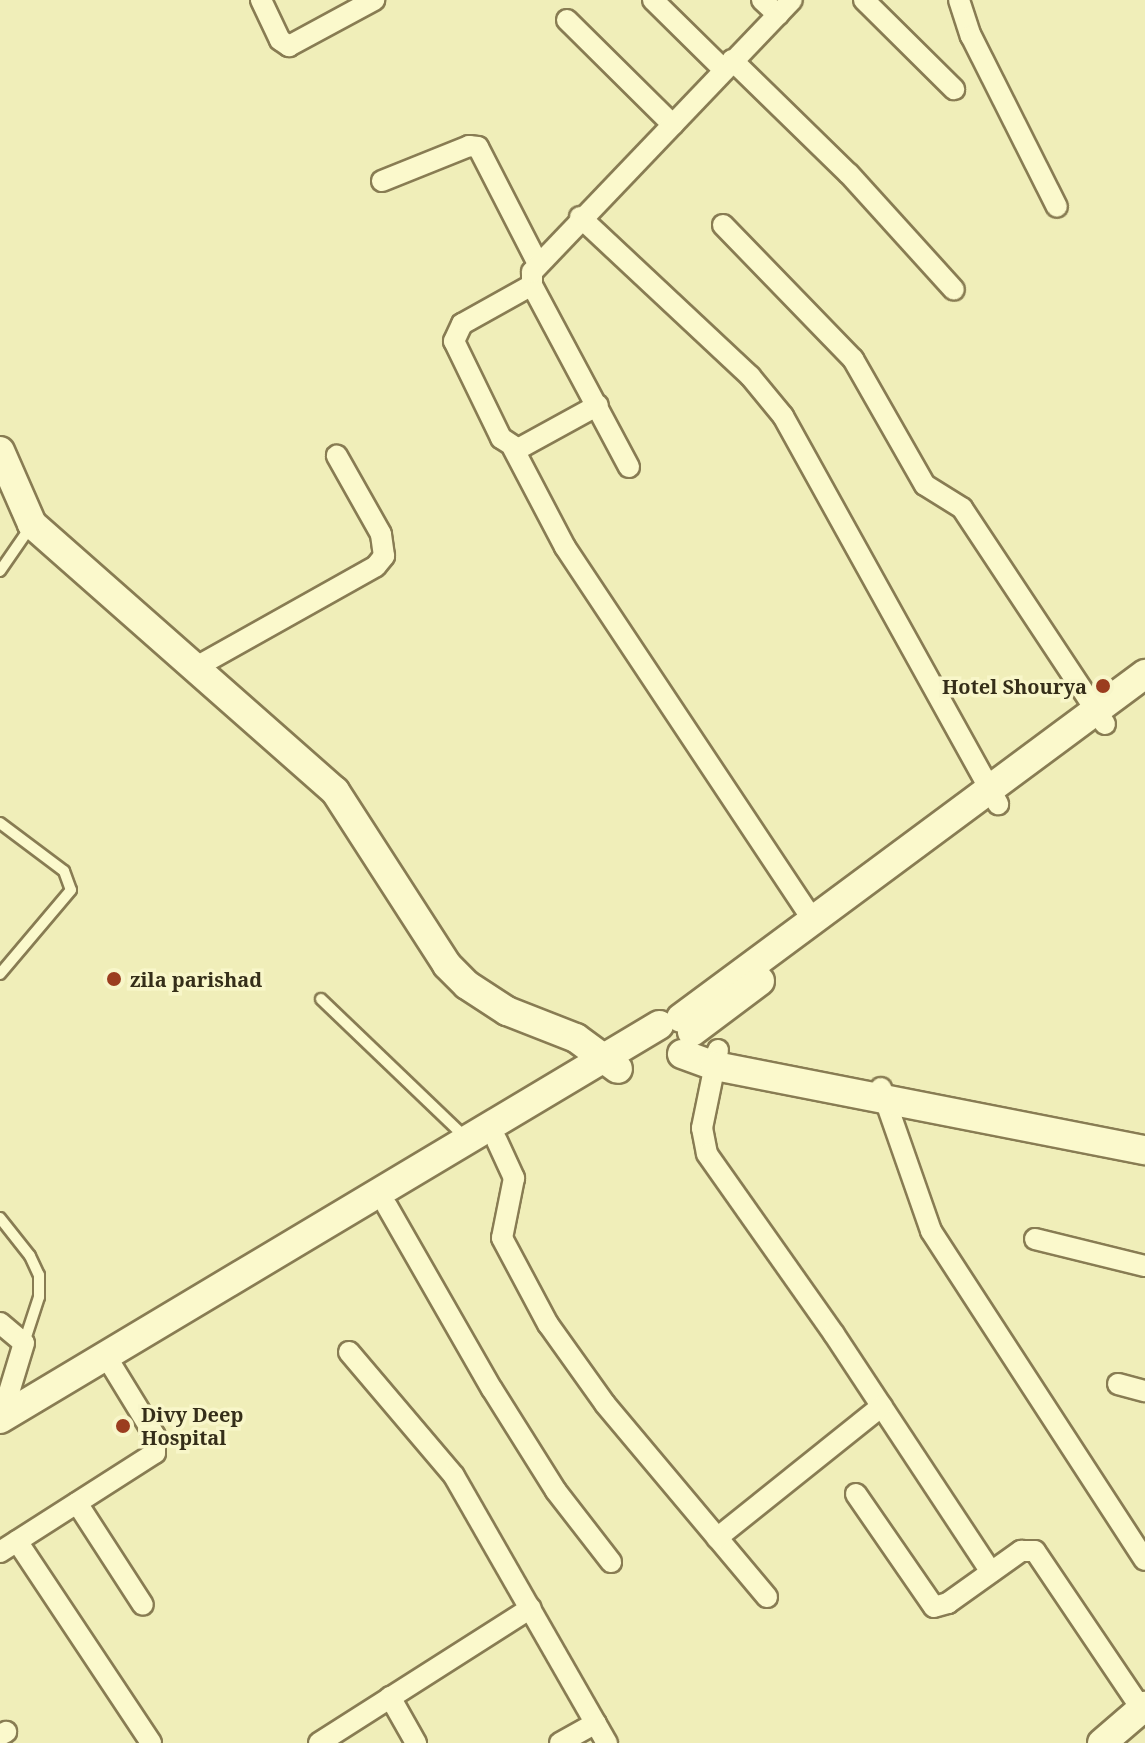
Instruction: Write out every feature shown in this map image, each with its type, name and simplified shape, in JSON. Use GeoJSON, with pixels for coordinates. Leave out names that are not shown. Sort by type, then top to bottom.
{"type":"FeatureCollection","features":[{"type":"Feature","properties":{"kind":"street"},"geometry":{"type":"LineString","coordinates":[[261,0],[280,40],[289,46],[374,0]]}},
{"type":"Feature","properties":{"kind":"street"},"geometry":{"type":"LineString","coordinates":[[653,0],[849,174],[954,290]]}},
{"type":"Feature","properties":{"kind":"street"},"geometry":{"type":"LineString","coordinates":[[629,467],[532,285],[537,262],[785,7],[762,0]]}},
{"type":"Feature","properties":{"kind":"street"},"geometry":{"type":"LineString","coordinates":[[864,0],[954,89]]}},
{"type":"Feature","properties":{"kind":"street"},"geometry":{"type":"LineString","coordinates":[[959,0],[971,36],[1057,207]]}},
{"type":"Feature","properties":{"kind":"street"},"geometry":{"type":"LineString","coordinates":[[567,20],[673,125]]}},
{"type":"Feature","properties":{"kind":"street"},"geometry":{"type":"LineString","coordinates":[[382,181],[469,146],[478,147],[537,262]]}},
{"type":"Feature","properties":{"kind":"street"},"geometry":{"type":"LineString","coordinates":[[580,217],[750,376],[783,416],[994,798]]}},
{"type":"Feature","properties":{"kind":"street"},"geometry":{"type":"LineString","coordinates":[[723,225],[853,359],[925,485],[962,508],[1100,718]]}},
{"type":"Feature","properties":{"kind":"street"},"geometry":{"type":"LineString","coordinates":[[532,285],[462,324],[454,341],[501,438],[513,448],[565,547],[813,920]]}},
{"type":"Feature","properties":{"kind":"street"},"geometry":{"type":"LineString","coordinates":[[513,448],[598,405]]}},
{"type":"Feature","properties":{"kind":"street"},"geometry":{"type":"LineString","coordinates":[[0,451],[32,524],[198,666],[335,791],[447,965],[467,985],[507,1011],[576,1038],[611,1063]]}},
{"type":"Feature","properties":{"kind":"street"},"geometry":{"type":"LineString","coordinates":[[198,666],[376,566],[384,556],[381,534],[337,456]]}},
{"type":"Feature","properties":{"kind":"street"},"geometry":{"type":"LineString","coordinates":[[0,1438],[112,1363],[466,1139],[611,1063],[687,1042],[994,798],[1100,718],[1145,674]]}},
{"type":"Feature","properties":{"kind":"street"},"geometry":{"type":"LineString","coordinates":[[1100,718],[1145,693]]}},
{"type":"Feature","properties":{"kind":"street"},"geometry":{"type":"LineString","coordinates":[[687,1042],[813,920],[994,798]]}},
{"type":"Feature","properties":{"kind":"street"},"geometry":{"type":"LineString","coordinates":[[687,1042],[883,1092],[1145,1150]]}},
{"type":"Feature","properties":{"kind":"street"},"geometry":{"type":"LineString","coordinates":[[687,1042],[707,1154],[882,1406],[991,1572]]}},
{"type":"Feature","properties":{"kind":"street"},"geometry":{"type":"LineString","coordinates":[[0,1420],[112,1363],[387,1206],[497,1141],[611,1063]]}},
{"type":"Feature","properties":{"kind":"street"},"geometry":{"type":"LineString","coordinates":[[883,1092],[1145,1135]]}},
{"type":"Feature","properties":{"kind":"street"},"geometry":{"type":"LineString","coordinates":[[883,1092],[931,1231],[1145,1560]]}},
{"type":"Feature","properties":{"kind":"street"},"geometry":{"type":"LineString","coordinates":[[497,1141],[514,1178],[500,1226],[507,1252],[548,1324],[605,1404],[767,1597]]}},
{"type":"Feature","properties":{"kind":"street"},"geometry":{"type":"LineString","coordinates":[[387,1206],[492,1389],[556,1491],[611,1562]]}},
{"type":"Feature","properties":{"kind":"street"},"geometry":{"type":"LineString","coordinates":[[1035,1239],[1145,1266]]}},
{"type":"Feature","properties":{"kind":"street"},"geometry":{"type":"LineString","coordinates":[[0,1323],[24,1343],[0,1420]]}},
{"type":"Feature","properties":{"kind":"street"},"geometry":{"type":"LineString","coordinates":[[349,1352],[454,1476],[607,1743]]}},
{"type":"Feature","properties":{"kind":"street"},"geometry":{"type":"LineString","coordinates":[[112,1363],[157,1446],[149,1460],[8,1547],[151,1743]]}},
{"type":"Feature","properties":{"kind":"street"},"geometry":{"type":"LineString","coordinates":[[1118,1384],[1145,1391]]}},
{"type":"Feature","properties":{"kind":"street"},"geometry":{"type":"LineString","coordinates":[[717,1538],[882,1406]]}},
{"type":"Feature","properties":{"kind":"street"},"geometry":{"type":"LineString","coordinates":[[856,1494],[934,1607],[1021,1551],[1035,1551],[1144,1714]]}},
{"type":"Feature","properties":{"kind":"street"},"geometry":{"type":"LineString","coordinates":[[77,1503],[143,1605]]}},
{"type":"Feature","properties":{"kind":"street"},"geometry":{"type":"LineString","coordinates":[[319,1743],[531,1608]]}},
{"type":"Feature","properties":{"kind":"street"},"geometry":{"type":"LineString","coordinates":[[390,1697],[416,1743]]}},
{"type":"Feature","properties":{"kind":"street"},"geometry":{"type":"LineString","coordinates":[[1102,1743],[1144,1714]]}},
{"type":"Feature","properties":{"kind":"street"},"geometry":{"type":"LineString","coordinates":[[1127,1743],[1144,1714]]}},
{"type":"Feature","properties":{"kind":"street"},"geometry":{"type":"LineString","coordinates":[[560,1743],[596,1723]]}},
{"type":"Feature","properties":{"kind":"lane"},"geometry":{"type":"LineString","coordinates":[[0,571],[32,524]]}},
{"type":"Feature","properties":{"kind":"lane"},"geometry":{"type":"LineString","coordinates":[[0,823],[64,871],[71,890],[0,974]]}},
{"type":"Feature","properties":{"kind":"lane"},"geometry":{"type":"LineString","coordinates":[[321,999],[466,1139]]}},
{"type":"Feature","properties":{"kind":"lane"},"geometry":{"type":"LineString","coordinates":[[0,1218],[30,1256],[39,1275],[39,1297],[24,1343]]}},
{"type":"Feature","properties":{"kind":"place","name":"Hotel Shourya"},"geometry":{"type":"Point","coordinates":[1103,686]}},
{"type":"Feature","properties":{"kind":"place","name":"zila parishad"},"geometry":{"type":"Point","coordinates":[114,979]}},
{"type":"Feature","properties":{"kind":"place","name":"Divy Deep Hospital"},"geometry":{"type":"Point","coordinates":[123,1426]}}]}
